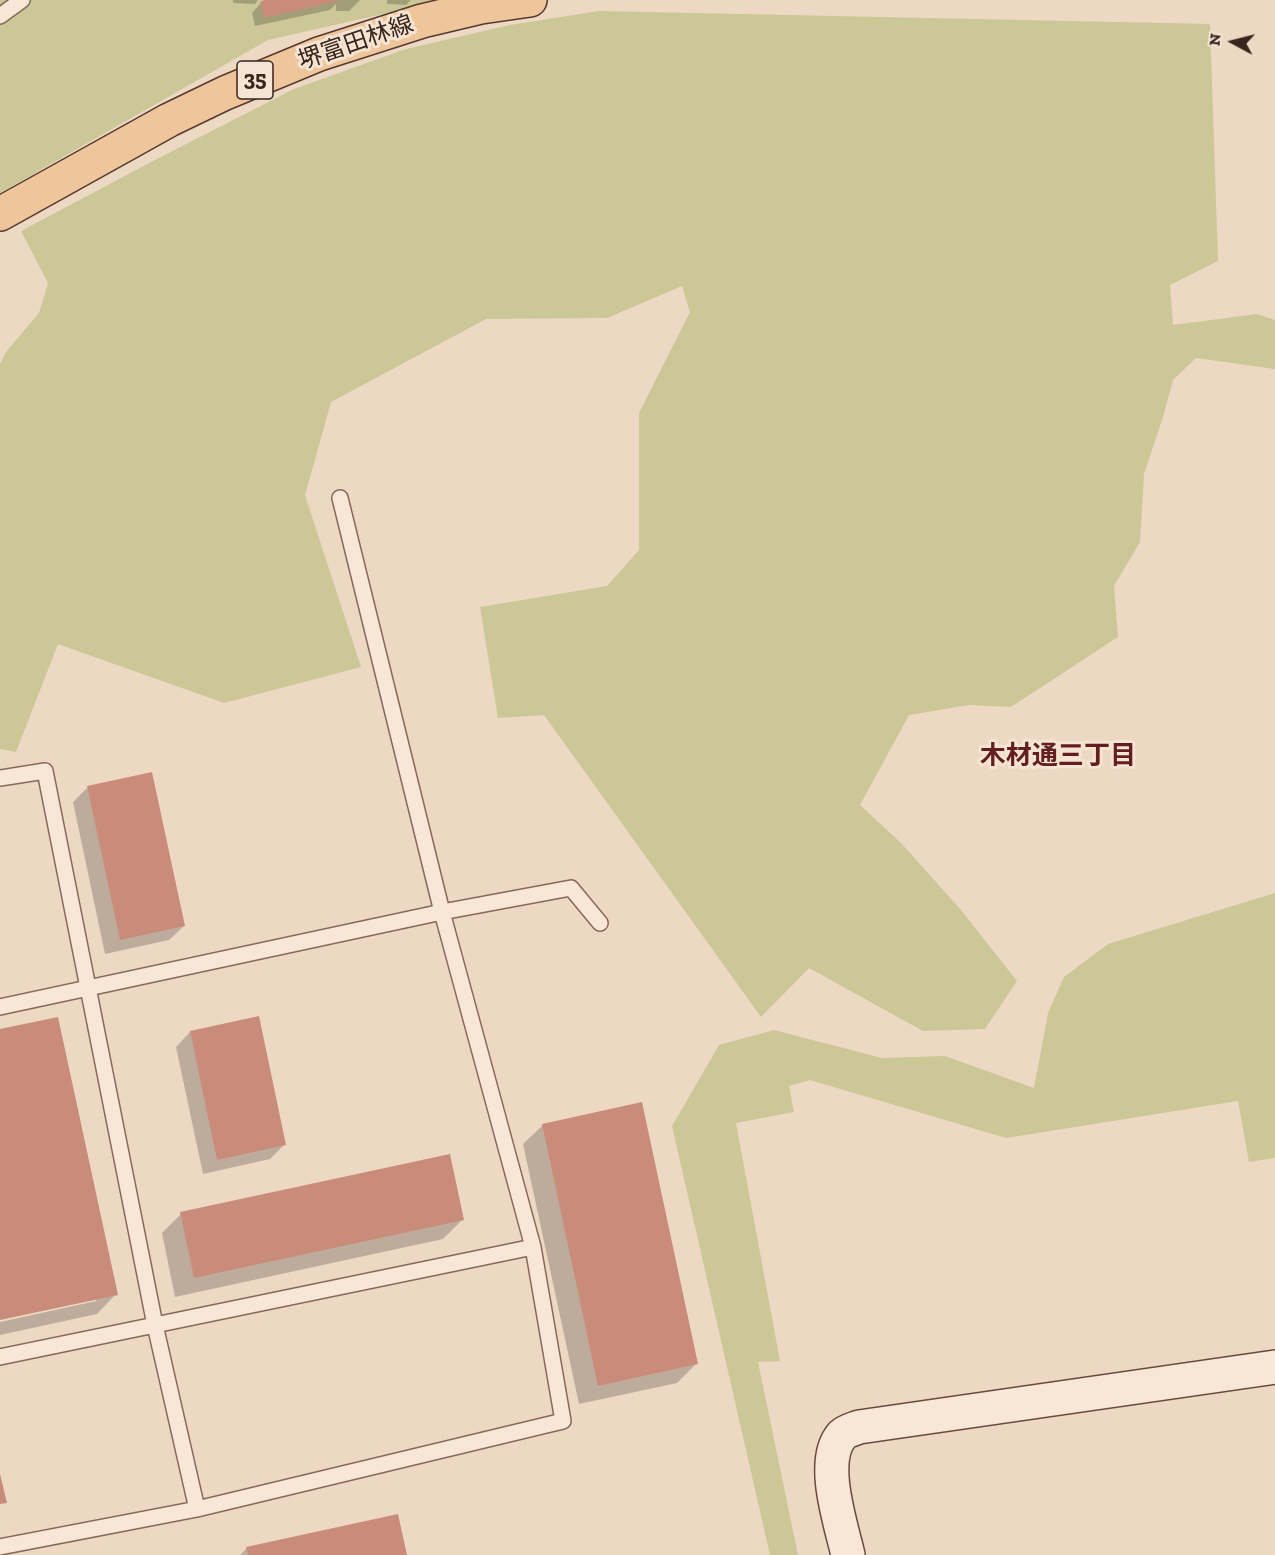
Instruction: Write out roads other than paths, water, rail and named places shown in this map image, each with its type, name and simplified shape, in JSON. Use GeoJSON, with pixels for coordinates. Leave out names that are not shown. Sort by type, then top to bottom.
{"type":"FeatureCollection","features":[{"type":"Feature","properties":{"kind":"main road","name":"堺富田林線"},"geometry":{"type":"LineString","coordinates":[[0,214],[169,120],[225,93],[309,58],[422,21],[482,7],[530,0]]}},
{"type":"Feature","properties":{"kind":"street"},"geometry":{"type":"LineString","coordinates":[[848,1555],[834,1492],[832,1464],[834,1449],[843,1434],[859,1426],[1275,1367]]}},
{"type":"Feature","properties":{"kind":"lane"},"geometry":{"type":"LineString","coordinates":[[0,16],[22,0]]}},
{"type":"Feature","properties":{"kind":"lane"},"geometry":{"type":"LineString","coordinates":[[0,1547],[197,1509],[563,1421],[533,1247],[442,912],[340,498]]}},
{"type":"Feature","properties":{"kind":"lane"},"geometry":{"type":"LineString","coordinates":[[0,778],[45,771],[155,1325],[197,1509]]}},
{"type":"Feature","properties":{"kind":"lane"},"geometry":{"type":"LineString","coordinates":[[0,1007],[442,912],[571,888],[600,923]]}},
{"type":"Feature","properties":{"kind":"lane"},"geometry":{"type":"LineString","coordinates":[[0,1357],[533,1247]]}},
{"type":"Feature","properties":{"kind":"district","name":"木材通三丁目"},"geometry":{"type":"Point","coordinates":[1058,757]}}]}
